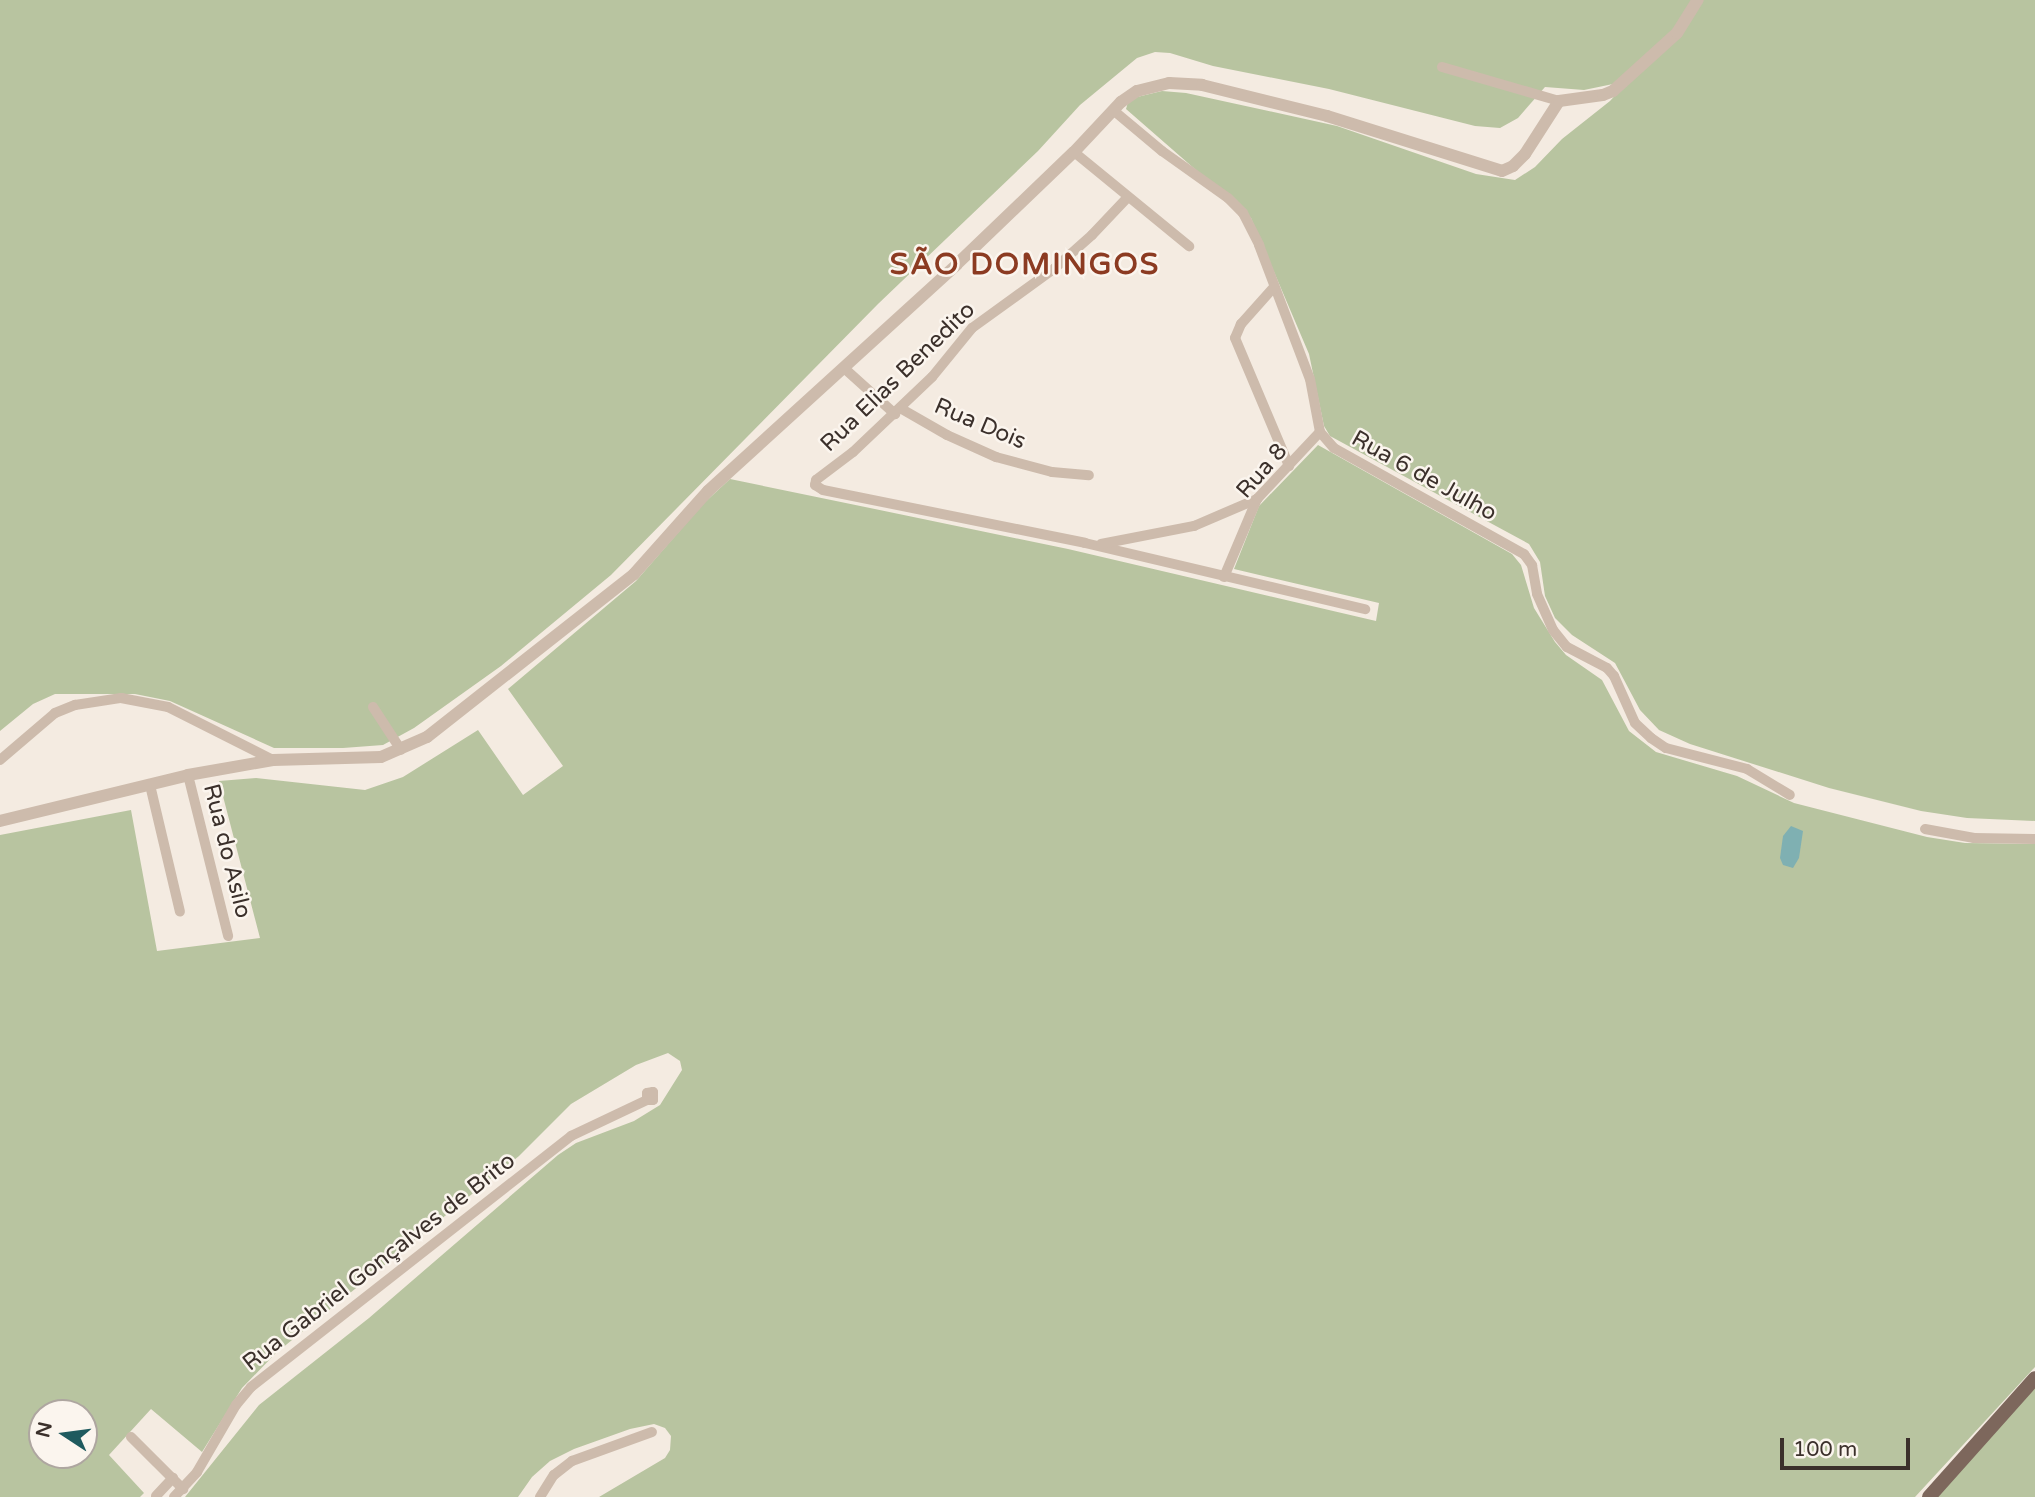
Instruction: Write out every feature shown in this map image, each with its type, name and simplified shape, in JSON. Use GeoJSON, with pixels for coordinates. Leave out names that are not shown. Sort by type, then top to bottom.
{"type":"FeatureCollection","features":[{"type":"Feature","properties":{"kind":"main road"},"geometry":{"type":"LineString","coordinates":[[1929,1497],[2035,1378]]}},
{"type":"Feature","properties":{"kind":"street"},"geometry":{"type":"LineString","coordinates":[[1441,67],[1559,101],[1604,95],[1614,91],[1677,33],[1698,0]]}},
{"type":"Feature","properties":{"kind":"street"},"geometry":{"type":"LineString","coordinates":[[0,821],[188,775],[273,760],[381,757],[427,737],[635,574],[698,501],[1074,152],[1113,110],[1137,91],[1170,83],[1191,83],[1327,116],[1478,166],[1502,171],[1513,166],[1525,154],[1559,101]]}},
{"type":"Feature","properties":{"kind":"street","name":"Rua 6 de Julho"},"geometry":{"type":"LineString","coordinates":[[1113,110],[1161,152],[1228,198],[1243,213],[1253,230],[1310,379],[1320,432],[1334,447],[1524,554],[1532,565],[1537,594],[1553,630],[1567,647],[1607,668],[1614,676],[1635,723],[1651,738],[1666,748],[1761,775],[1790,795]]}},
{"type":"Feature","properties":{"kind":"street"},"geometry":{"type":"LineString","coordinates":[[1074,152],[1189,246]]}},
{"type":"Feature","properties":{"kind":"street","name":"Rua Elias Benedito"},"geometry":{"type":"LineString","coordinates":[[1085,543],[823,490],[814,483],[853,452],[897,411],[943,365],[972,328],[1055,268],[1093,235],[1127,198]]}},
{"type":"Feature","properties":{"kind":"street"},"geometry":{"type":"LineString","coordinates":[[1274,287],[1237,328],[1236,338],[1289,466]]}},
{"type":"Feature","properties":{"kind":"street","name":"Rua Dois"},"geometry":{"type":"LineString","coordinates":[[844,368],[897,411],[996,457],[1052,472],[1089,475]]}},
{"type":"Feature","properties":{"kind":"street","name":"Rua 8"},"geometry":{"type":"LineString","coordinates":[[1224,577],[1257,499],[1320,432]]}},
{"type":"Feature","properties":{"kind":"street"},"geometry":{"type":"LineString","coordinates":[[1085,543],[1113,543],[1171,532],[1194,526],[1257,499]]}},
{"type":"Feature","properties":{"kind":"street"},"geometry":{"type":"LineString","coordinates":[[1085,543],[1365,609]]}},
{"type":"Feature","properties":{"kind":"street"},"geometry":{"type":"LineString","coordinates":[[0,760],[55,713],[75,705],[121,698],[168,707],[273,760]]}},
{"type":"Feature","properties":{"kind":"street"},"geometry":{"type":"LineString","coordinates":[[373,707],[401,750]]}},
{"type":"Feature","properties":{"kind":"street","name":"Rua do Asilo"},"geometry":{"type":"LineString","coordinates":[[188,775],[228,936]]}},
{"type":"Feature","properties":{"kind":"street"},"geometry":{"type":"LineString","coordinates":[[150,785],[180,912]]}},
{"type":"Feature","properties":{"kind":"street"},"geometry":{"type":"LineString","coordinates":[[1925,828],[1974,838],[2035,839]]}},
{"type":"Feature","properties":{"kind":"street","name":"Rua Gabriel Gonçalves de Brito"},"geometry":{"type":"LineString","coordinates":[[174,1497],[183,1489],[214,1445],[236,1405],[251,1387],[571,1136],[647,1100]]}},
{"type":"Feature","properties":{"kind":"street"},"geometry":{"type":"LineString","coordinates":[[540,1497],[554,1475],[572,1461],[652,1432]]}},
{"type":"Feature","properties":{"kind":"street"},"geometry":{"type":"LineString","coordinates":[[131,1437],[183,1489]]}},
{"type":"Feature","properties":{"kind":"street"},"geometry":{"type":"LineString","coordinates":[[156,1496],[173,1478]]}},
{"type":"Feature","properties":{"kind":"green space"},"geometry":{"type":"Polygon","coordinates":[[[0,0],[1694,0],[1684,20],[1613,84],[1584,90],[1545,87],[1518,118],[1500,128],[1475,126],[1329,89],[1213,66],[1170,53],[1155,52],[1137,58],[1080,105],[1038,151],[878,304],[611,575],[501,666],[414,728],[383,745],[274,748],[170,701],[135,694],[55,694],[33,704],[0,731],[0,0]]]}},
{"type":"Feature","properties":{"kind":"green space"},"geometry":{"type":"Polygon","coordinates":[[[1702,0],[2035,0],[2035,821],[1967,818],[1921,811],[1829,788],[1690,744],[1659,730],[1640,710],[1615,663],[1572,635],[1555,618],[1545,596],[1540,562],[1529,544],[1330,436],[1324,426],[1309,354],[1251,218],[1126,109],[1129,99],[1162,91],[1186,93],[1337,126],[1476,174],[1515,180],[1535,167],[1562,139],[1610,101],[1702,0]]]}},
{"type":"Feature","properties":{"kind":"green space"},"geometry":{"type":"Polygon","coordinates":[[[1318,445],[1512,554],[1521,565],[1534,608],[1555,642],[1566,655],[1602,680],[1629,731],[1656,752],[1737,776],[1794,803],[1927,837],[1965,843],[2035,844],[2035,1367],[1915,1497],[599,1497],[665,1458],[670,1450],[671,1436],[665,1428],[654,1424],[630,1429],[574,1449],[550,1461],[532,1477],[518,1497],[185,1497],[259,1405],[369,1318],[558,1155],[576,1143],[634,1121],[660,1105],[682,1070],[680,1061],[668,1053],[636,1065],[571,1104],[519,1156],[276,1353],[242,1388],[202,1452],[151,1409],[109,1455],[144,1493],[140,1497],[0,1497],[0,835],[131,810],[157,951],[260,938],[219,781],[256,778],[365,790],[403,777],[478,730],[523,795],[563,766],[508,689],[636,581],[703,504],[730,479],[1068,549],[1376,621],[1379,603],[1234,569],[1259,506],[1318,445]]]}},
{"type":"Feature","properties":{"kind":"green space"},"geometry":{"type":"Polygon","coordinates":[[[2035,1386],[2035,1497],[1937,1497],[2035,1386]]]}},
{"type":"Feature","properties":{"kind":"water"},"geometry":{"type":"Polygon","coordinates":[[[1791,826],[1803,831],[1799,858],[1793,868],[1783,865],[1780,858],[1783,836],[1791,826]]]}},
{"type":"Feature","properties":{"kind":"district","name":"SÃO DOMINGOS"},"geometry":{"type":"Point","coordinates":[1025,265]}}]}
